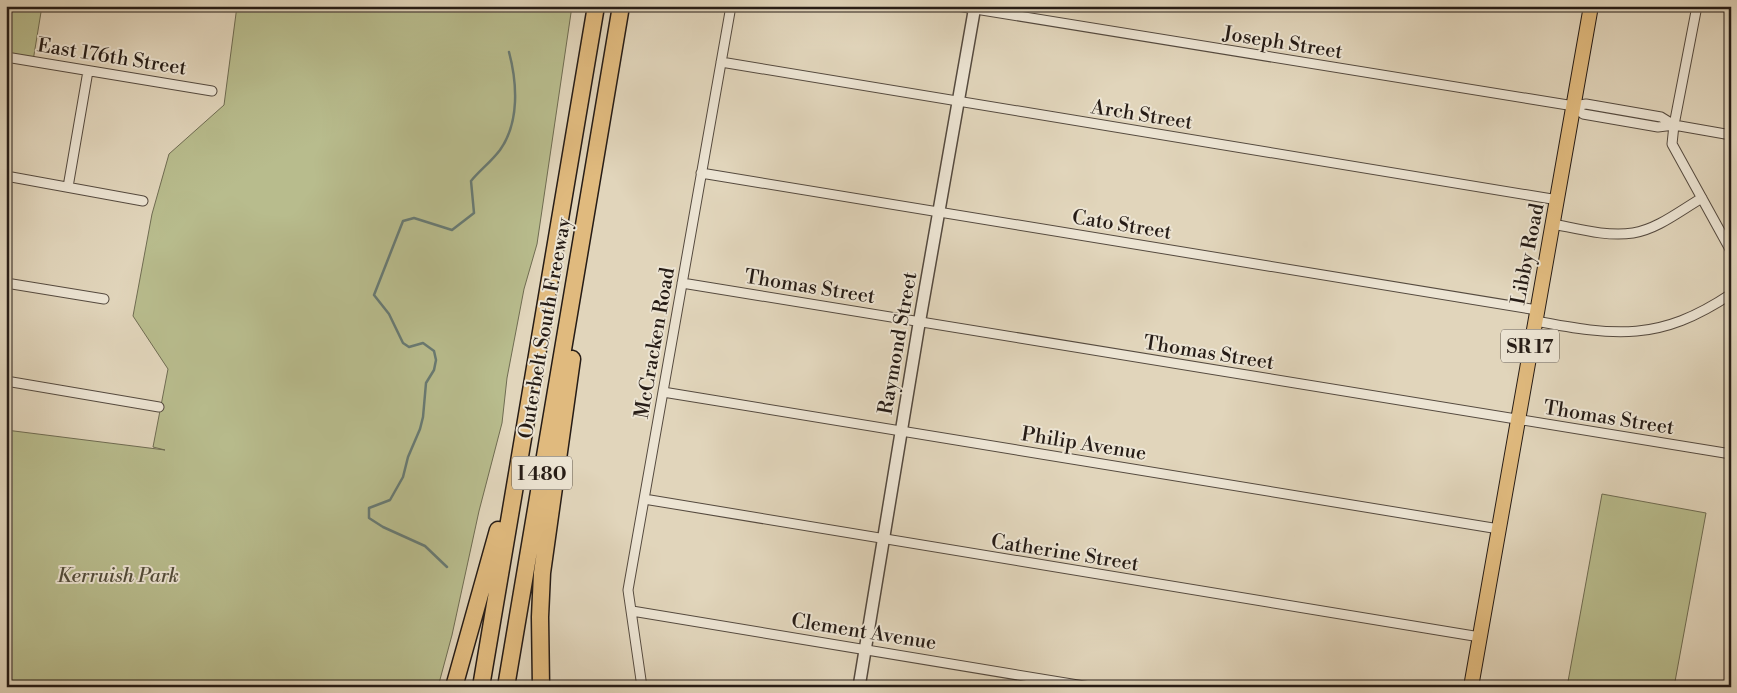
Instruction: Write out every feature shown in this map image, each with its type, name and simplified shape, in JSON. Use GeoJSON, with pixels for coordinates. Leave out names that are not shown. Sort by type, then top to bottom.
{"type":"FeatureCollection","features":[{"type":"Feature","properties":{"kind":"highway","name":"Outerbelt South Freeway"},"geometry":{"type":"LineString","coordinates":[[481,687],[596,6]]}},
{"type":"Feature","properties":{"kind":"highway","name":"Outerbelt South Freeway"},"geometry":{"type":"LineString","coordinates":[[506,687],[621,6]]}},
{"type":"Feature","properties":{"kind":"highway"},"geometry":{"type":"LineString","coordinates":[[541,687],[540,617],[542,573],[577,326],[577,259]]}},
{"type":"Feature","properties":{"kind":"highway"},"geometry":{"type":"LineString","coordinates":[[454,687],[494,542],[516,475]]}},
{"type":"Feature","properties":{"kind":"main road","name":"Libby Road"},"geometry":{"type":"LineString","coordinates":[[1471,687],[1591,6]]}},
{"type":"Feature","properties":{"kind":"street","name":"McCracken Road"},"geometry":{"type":"LineString","coordinates":[[642,687],[628,590],[731,6]]}},
{"type":"Feature","properties":{"kind":"street","name":"Joseph Street"},"geometry":{"type":"LineString","coordinates":[[956,6],[1574,106],[1583,114],[1658,127],[1674,125],[1731,135]]}},
{"type":"Feature","properties":{"kind":"street"},"geometry":{"type":"LineString","coordinates":[[1697,6],[1672,144],[1731,251]]}},
{"type":"Feature","properties":{"kind":"street","name":"Raymond Street"},"geometry":{"type":"LineString","coordinates":[[859,687],[919,322],[975,8]]}},
{"type":"Feature","properties":{"kind":"street","name":"East 176th Street"},"geometry":{"type":"LineString","coordinates":[[6,56],[212,91]]}},
{"type":"Feature","properties":{"kind":"street","name":"Arch Street"},"geometry":{"type":"LineString","coordinates":[[721,62],[1558,200]]}},
{"type":"Feature","properties":{"kind":"street"},"geometry":{"type":"LineString","coordinates":[[68,187],[88,71]]}},
{"type":"Feature","properties":{"kind":"street","name":"Cato Street"},"geometry":{"type":"LineString","coordinates":[[702,173],[1536,315],[1594,332],[1620,333],[1677,324],[1706,311],[1731,294]]}},
{"type":"Feature","properties":{"kind":"street"},"geometry":{"type":"LineString","coordinates":[[6,176],[143,201]]}},
{"type":"Feature","properties":{"kind":"street"},"geometry":{"type":"LineString","coordinates":[[1553,224],[1599,232],[1635,232],[1657,224],[1702,198]]}},
{"type":"Feature","properties":{"kind":"street"},"geometry":{"type":"LineString","coordinates":[[6,283],[104,299]]}},
{"type":"Feature","properties":{"kind":"street","name":"Thomas Street"},"geometry":{"type":"LineString","coordinates":[[682,283],[1731,454]]}},
{"type":"Feature","properties":{"kind":"street"},"geometry":{"type":"LineString","coordinates":[[6,381],[159,407]]}},
{"type":"Feature","properties":{"kind":"street","name":"Philip Avenue"},"geometry":{"type":"LineString","coordinates":[[663,392],[1499,529]]}},
{"type":"Feature","properties":{"kind":"street","name":"Catherine Street"},"geometry":{"type":"LineString","coordinates":[[644,499],[1480,638]]}},
{"type":"Feature","properties":{"kind":"street","name":"Clement Avenue"},"geometry":{"type":"LineString","coordinates":[[632,611],[1090,687]]}},
{"type":"Feature","properties":{"kind":"green space"},"geometry":{"type":"Polygon","coordinates":[[[6,6],[42,6],[33,61],[6,57],[6,6]]]}},
{"type":"Feature","properties":{"kind":"green space","name":"Kerruish Park"},"geometry":{"type":"Polygon","coordinates":[[[237,6],[572,6],[537,244],[524,289],[507,378],[502,423],[479,511],[452,635],[438,687],[6,687],[6,430],[165,450],[153,447],[168,369],[133,316],[152,214],[169,154],[224,105],[237,6]]]}},
{"type":"Feature","properties":{"kind":"green space"},"geometry":{"type":"Polygon","coordinates":[[[1602,494],[1706,513],[1674,687],[1567,687],[1602,494]]]}},
{"type":"Feature","properties":{"kind":"waterway"},"geometry":{"type":"LineString","coordinates":[[447,567],[425,546],[383,527],[369,518],[369,508],[390,500],[403,477],[408,457],[423,417],[426,383],[434,370],[436,360],[434,351],[423,343],[409,347],[403,343],[389,314],[374,295],[403,221],[414,218],[452,230],[474,213],[471,181],[500,150],[511,127],[514,115],[514,76],[509,52]]}}]}
